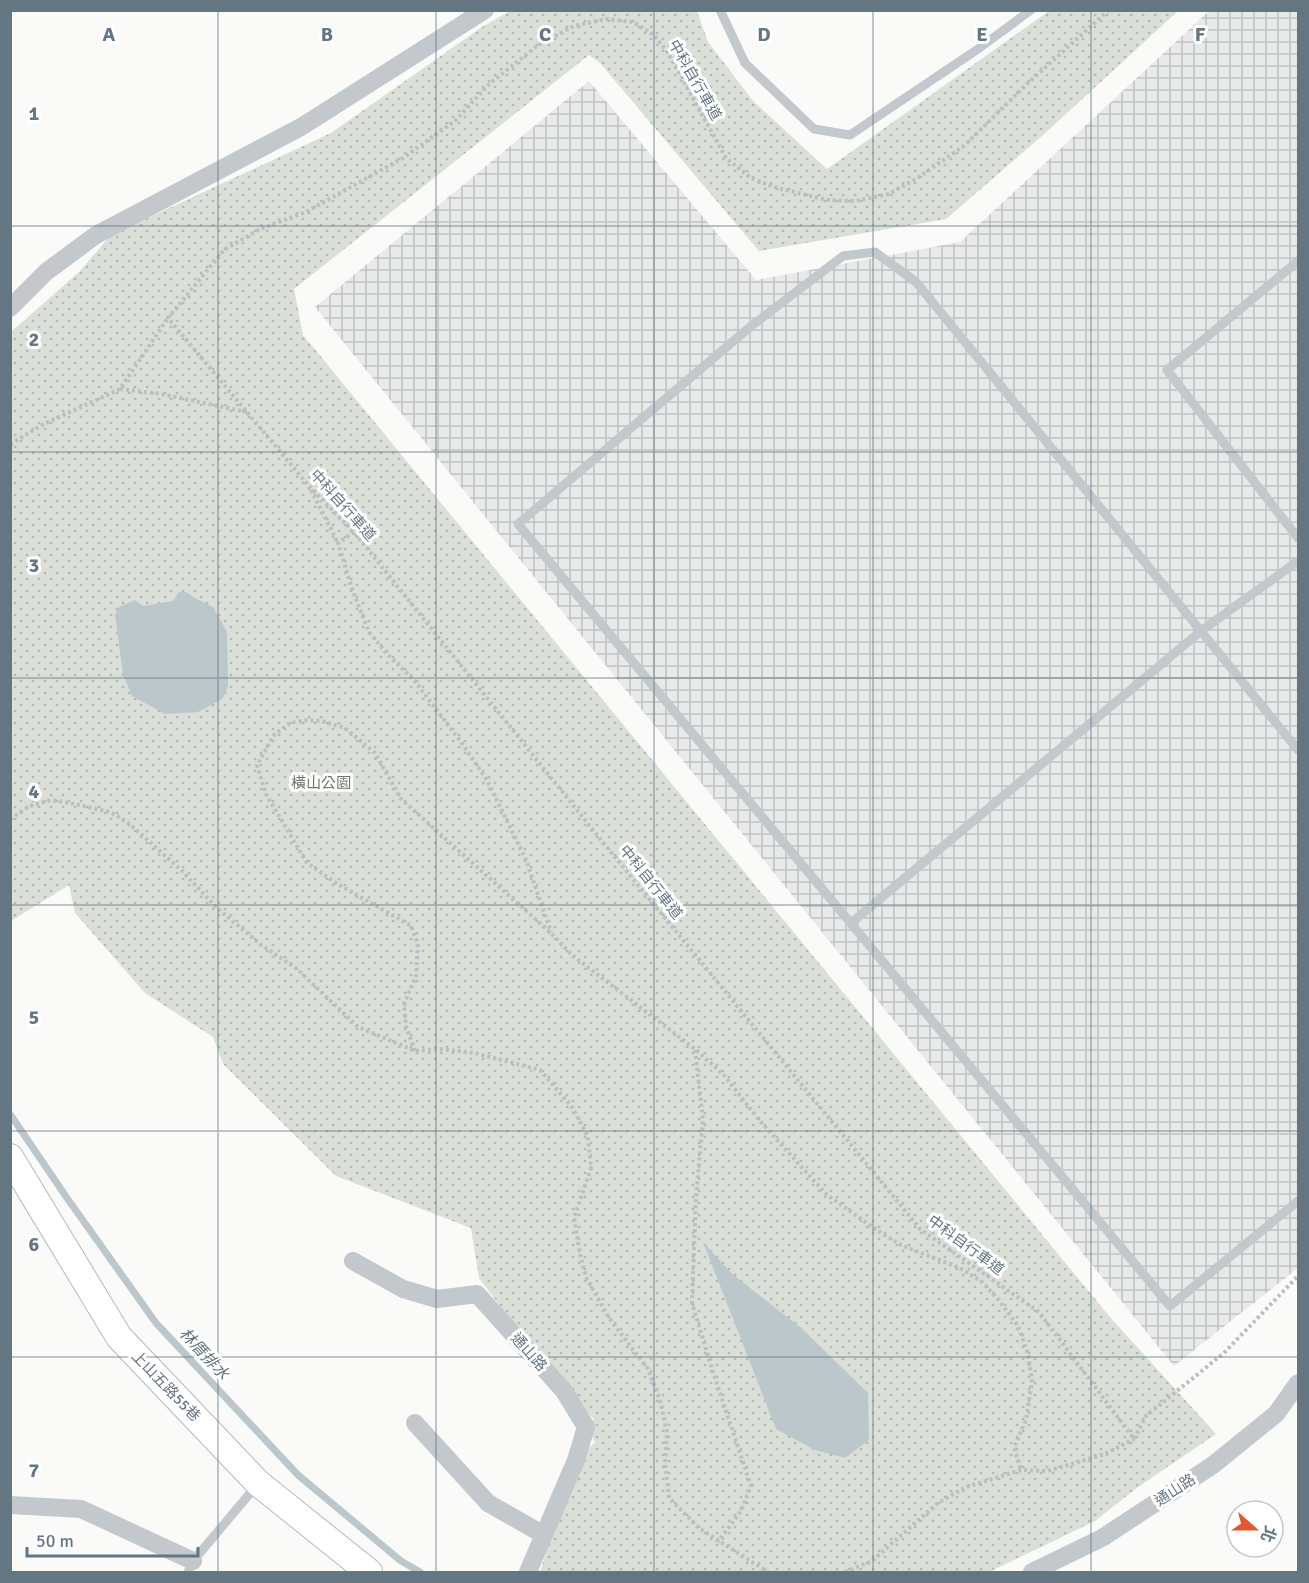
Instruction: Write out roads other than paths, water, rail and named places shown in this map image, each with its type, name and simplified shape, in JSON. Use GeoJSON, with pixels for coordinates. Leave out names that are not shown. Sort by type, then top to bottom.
{"type":"FeatureCollection","features":[{"type":"Feature","properties":{"kind":"street"},"geometry":{"type":"LineString","coordinates":[[10,308],[46,272],[96,235],[301,127],[485,10]]}},
{"type":"Feature","properties":{"kind":"street","name":"上山五路55巷"},"geometry":{"type":"LineString","coordinates":[[10,1157],[119,1337],[258,1483],[369,1572]]}},
{"type":"Feature","properties":{"kind":"street","name":"通山路"},"geometry":{"type":"LineString","coordinates":[[353,1261],[404,1289],[437,1299],[477,1294],[564,1391],[586,1427],[576,1460],[528,1572]]}},
{"type":"Feature","properties":{"kind":"street","name":"通山路"},"geometry":{"type":"LineString","coordinates":[[1032,1572],[1102,1538],[1213,1465],[1276,1414],[1299,1383]]}},
{"type":"Feature","properties":{"kind":"street"},"geometry":{"type":"LineString","coordinates":[[415,1423],[488,1503],[543,1535]]}},
{"type":"Feature","properties":{"kind":"street"},"geometry":{"type":"LineString","coordinates":[[10,1506],[81,1509],[191,1567]]}},
{"type":"Feature","properties":{"kind":"lane"},"geometry":{"type":"LineString","coordinates":[[720,10],[745,63],[814,129],[850,135],[978,49],[1031,10]]}},
{"type":"Feature","properties":{"kind":"lane"},"geometry":{"type":"LineString","coordinates":[[1299,750],[916,282],[875,252],[843,256],[750,327],[518,524],[1170,1306],[1299,1201]]}},
{"type":"Feature","properties":{"kind":"lane"},"geometry":{"type":"LineString","coordinates":[[1299,261],[1167,369],[1299,538]]}},
{"type":"Feature","properties":{"kind":"lane"},"geometry":{"type":"LineString","coordinates":[[850,923],[1201,631],[1299,561]]}},
{"type":"Feature","properties":{"kind":"lane"},"geometry":{"type":"LineString","coordinates":[[191,1567],[258,1483]]}},
{"type":"Feature","properties":{"kind":"waterway","name":"林厝排水"},"geometry":{"type":"LineString","coordinates":[[10,1114],[156,1323],[298,1475],[401,1561],[420,1572]]}},
{"type":"Feature","properties":{"kind":"park label","name":"橫山公園"},"geometry":{"type":"Point","coordinates":[321,783]}}]}
